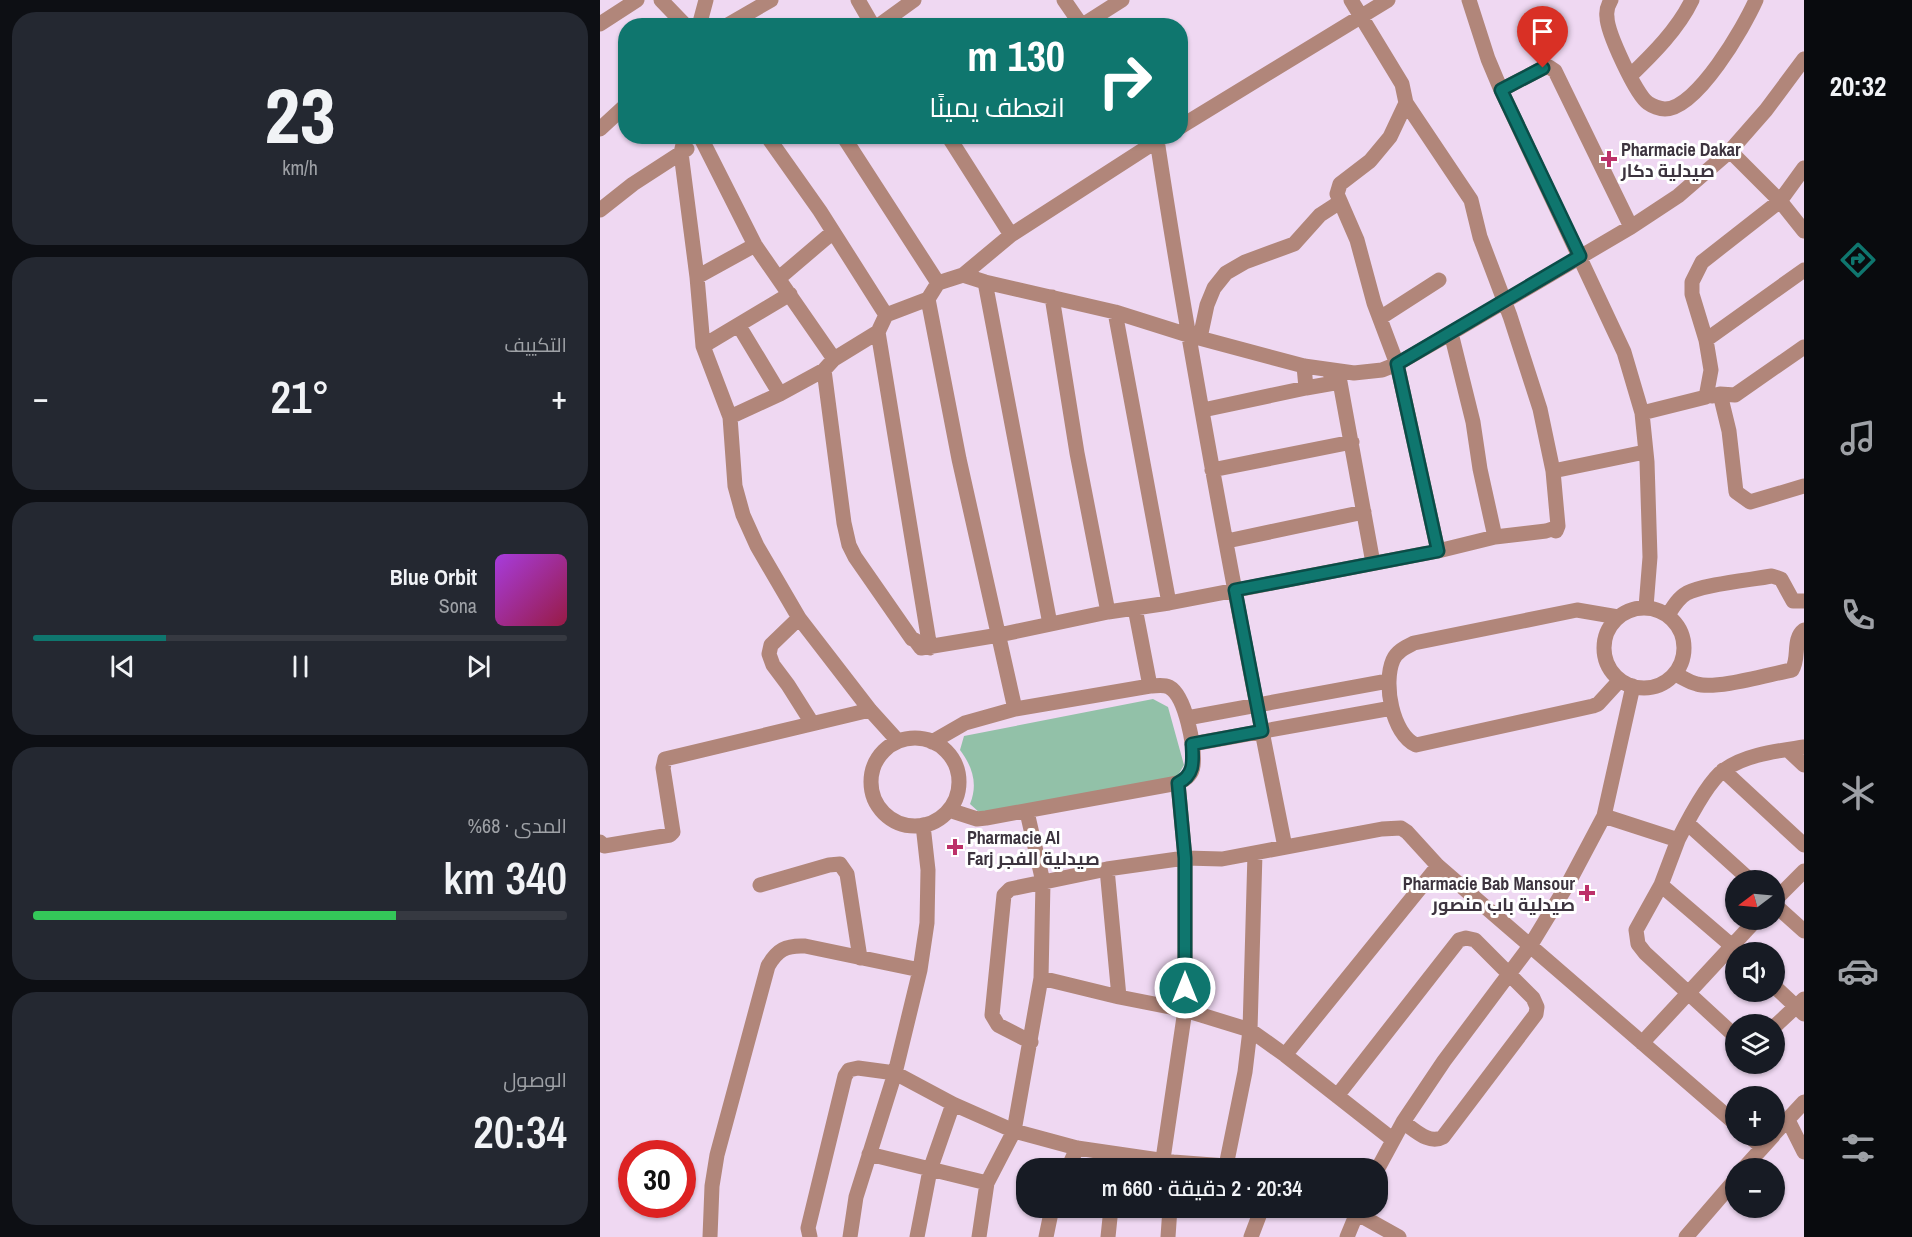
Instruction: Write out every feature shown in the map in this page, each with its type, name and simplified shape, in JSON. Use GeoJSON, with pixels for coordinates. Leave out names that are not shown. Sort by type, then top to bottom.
{"type":"FeatureCollection","features":[{"type":"Feature","properties":{"kind":"street"},"geometry":{"type":"LineString","coordinates":[[600,24],[637,0]]}},
{"type":"Feature","properties":{"kind":"street"},"geometry":{"type":"LineString","coordinates":[[661,0],[678,18]]}},
{"type":"Feature","properties":{"kind":"street"},"geometry":{"type":"LineString","coordinates":[[701,18],[706,0]]}},
{"type":"Feature","properties":{"kind":"street"},"geometry":{"type":"LineString","coordinates":[[739,18],[769,0]]}},
{"type":"Feature","properties":{"kind":"street"},"geometry":{"type":"LineString","coordinates":[[858,0],[868,18]]}},
{"type":"Feature","properties":{"kind":"street"},"geometry":{"type":"LineString","coordinates":[[889,18],[914,0]]}},
{"type":"Feature","properties":{"kind":"street"},"geometry":{"type":"LineString","coordinates":[[1064,0],[1077,18]]}},
{"type":"Feature","properties":{"kind":"street"},"geometry":{"type":"LineString","coordinates":[[1093,18],[1122,0]]}},
{"type":"Feature","properties":{"kind":"street"},"geometry":{"type":"LineString","coordinates":[[708,144],[755,245],[790,294],[829,365],[844,523],[849,546],[912,639],[921,648],[1438,551],[1495,537],[1552,529],[1556,531],[1558,526],[1553,471],[1540,409],[1505,302],[1480,237],[1471,200],[1406,103],[1402,84],[1351,0]]}},
{"type":"Feature","properties":{"kind":"street"},"geometry":{"type":"LineString","coordinates":[[1188,121],[1388,0]]}},
{"type":"Feature","properties":{"kind":"street"},"geometry":{"type":"LineString","coordinates":[[1469,0],[1488,59],[1501,90],[1624,352],[1642,413],[1650,556],[1646,607]]}},
{"type":"Feature","properties":{"kind":"street"},"geometry":{"type":"LineString","coordinates":[[1611,0],[1607,11],[1609,30],[1630,75],[1641,97],[1648,104],[1665,109],[1681,104],[1690,98],[1716,67],[1742,30],[1756,0]]}},
{"type":"Feature","properties":{"kind":"street"},"geometry":{"type":"LineString","coordinates":[[1630,75],[1651,56],[1692,0]]}},
{"type":"Feature","properties":{"kind":"street"},"geometry":{"type":"LineString","coordinates":[[963,275],[1115,312],[1194,337],[1304,366],[1328,370],[1370,372],[1397,364],[1631,227],[1678,196],[1730,151],[1766,110],[1804,60]]}},
{"type":"Feature","properties":{"kind":"street"},"geometry":{"type":"LineString","coordinates":[[1501,90],[1543,68],[1549,67],[1555,71],[1631,227]]}},
{"type":"Feature","properties":{"kind":"street"},"geometry":{"type":"LineString","coordinates":[[1406,103],[1396,126],[1380,151],[1338,187],[1337,195],[1363,256],[1374,303],[1397,364],[1438,551]]}},
{"type":"Feature","properties":{"kind":"street"},"geometry":{"type":"LineString","coordinates":[[600,129],[618,112]]}},
{"type":"Feature","properties":{"kind":"street"},"geometry":{"type":"LineString","coordinates":[[683,144],[681,153],[697,277],[703,346],[730,417],[735,486],[743,515],[757,546],[799,618],[870,710],[898,741]]}},
{"type":"Feature","properties":{"kind":"street"},"geometry":{"type":"LineString","coordinates":[[600,210],[633,184],[695,144]]}},
{"type":"Feature","properties":{"kind":"street"},"geometry":{"type":"LineString","coordinates":[[772,144],[886,315]]}},
{"type":"Feature","properties":{"kind":"street"},"geometry":{"type":"LineString","coordinates":[[848,144],[938,283]]}},
{"type":"Feature","properties":{"kind":"street"},"geometry":{"type":"LineString","coordinates":[[953,144],[1011,235]]}},
{"type":"Feature","properties":{"kind":"street"},"geometry":{"type":"LineString","coordinates":[[730,417],[780,394],[829,365],[878,332],[886,315],[928,299],[938,283],[963,275],[1011,235],[1150,144]]}},
{"type":"Feature","properties":{"kind":"street"},"geometry":{"type":"LineString","coordinates":[[1160,144],[1194,337],[1212,470],[1285,847]]}},
{"type":"Feature","properties":{"kind":"street"},"geometry":{"type":"LineString","coordinates":[[1730,151],[1780,201],[1804,231]]}},
{"type":"Feature","properties":{"kind":"street"},"geometry":{"type":"LineString","coordinates":[[1804,168],[1780,201],[1702,262],[1692,282],[1692,294],[1706,340],[1714,395],[1729,431],[1736,492],[1750,502],[1804,486]]}},
{"type":"Feature","properties":{"kind":"street"},"geometry":{"type":"LineString","coordinates":[[1194,337],[1214,288],[1226,273],[1245,262],[1294,244],[1320,215],[1340,202]]}},
{"type":"Feature","properties":{"kind":"street"},"geometry":{"type":"LineString","coordinates":[[779,279],[833,232]]}},
{"type":"Feature","properties":{"kind":"street"},"geometry":{"type":"LineString","coordinates":[[697,277],[755,245]]}},
{"type":"Feature","properties":{"kind":"street"},"geometry":{"type":"LineString","coordinates":[[1706,340],[1804,270]]}},
{"type":"Feature","properties":{"kind":"street"},"geometry":{"type":"LineString","coordinates":[[1380,318],[1439,280]]}},
{"type":"Feature","properties":{"kind":"street"},"geometry":{"type":"LineString","coordinates":[[985,282],[1050,624]]}},
{"type":"Feature","properties":{"kind":"street"},"geometry":{"type":"LineString","coordinates":[[703,346],[790,294]]}},
{"type":"Feature","properties":{"kind":"street"},"geometry":{"type":"LineString","coordinates":[[1052,297],[1077,453],[1108,612]]}},
{"type":"Feature","properties":{"kind":"street"},"geometry":{"type":"LineString","coordinates":[[928,299],[959,459],[1015,709]]}},
{"type":"Feature","properties":{"kind":"street"},"geometry":{"type":"LineString","coordinates":[[1115,312],[1168,603]]}},
{"type":"Feature","properties":{"kind":"street"},"geometry":{"type":"LineString","coordinates":[[739,326],[780,394]]}},
{"type":"Feature","properties":{"kind":"street"},"geometry":{"type":"LineString","coordinates":[[878,332],[930,648]]}},
{"type":"Feature","properties":{"kind":"street"},"geometry":{"type":"LineString","coordinates":[[1451,333],[1473,422],[1480,469],[1495,537]]}},
{"type":"Feature","properties":{"kind":"street"},"geometry":{"type":"LineString","coordinates":[[1642,413],[1714,395],[1735,395],[1804,347]]}},
{"type":"Feature","properties":{"kind":"street"},"geometry":{"type":"LineString","coordinates":[[1304,366],[1306,388]]}},
{"type":"Feature","properties":{"kind":"street"},"geometry":{"type":"LineString","coordinates":[[1328,370],[1340,382],[1353,442],[1373,563]]}},
{"type":"Feature","properties":{"kind":"street"},"geometry":{"type":"LineString","coordinates":[[1203,410],[1340,382]]}},
{"type":"Feature","properties":{"kind":"street"},"geometry":{"type":"LineString","coordinates":[[1212,470],[1353,442]]}},
{"type":"Feature","properties":{"kind":"street"},"geometry":{"type":"LineString","coordinates":[[1553,471],[1645,452]]}},
{"type":"Feature","properties":{"kind":"street"},"geometry":{"type":"LineString","coordinates":[[1227,541],[1364,512]]}},
{"type":"Feature","properties":{"kind":"street"},"geometry":{"type":"LineString","coordinates":[[1668,615],[1679,599],[1687,593],[1701,588],[1772,576],[1781,579],[1793,601],[1804,601]]}},
{"type":"Feature","properties":{"kind":"street"},"geometry":{"type":"LineString","coordinates":[[1135,608],[1150,686]]}},
{"type":"Feature","properties":{"kind":"street"},"geometry":{"type":"LineString","coordinates":[[1636,608],[1657,609],[1668,615],[1677,624],[1683,636],[1682,662],[1675,674],[1656,686],[1643,689],[1626,683],[1611,671],[1606,661],[1604,649],[1607,631],[1618,616],[1636,608]]}},
{"type":"Feature","properties":{"kind":"street"},"geometry":{"type":"LineString","coordinates":[[1618,616],[1577,610],[1414,643],[1397,654],[1392,661],[1388,681],[1392,708],[1401,730],[1408,741],[1416,745],[1593,706],[1626,683]]}},
{"type":"Feature","properties":{"kind":"street"},"geometry":{"type":"LineString","coordinates":[[799,618],[771,645],[769,654],[773,665],[812,723]]}},
{"type":"Feature","properties":{"kind":"street"},"geometry":{"type":"LineString","coordinates":[[1675,674],[1697,685],[1718,685],[1792,670],[1796,662],[1798,638],[1804,630]]}},
{"type":"Feature","properties":{"kind":"street"},"geometry":{"type":"LineString","coordinates":[[1187,718],[1388,681]]}},
{"type":"Feature","properties":{"kind":"street"},"geometry":{"type":"LineString","coordinates":[[1383,1158],[1392,1139],[1444,1061],[1530,946],[1569,882],[1604,816],[1623,735],[1626,683]]}},
{"type":"Feature","properties":{"kind":"street"},"geometry":{"type":"LineString","coordinates":[[932,742],[965,723],[1015,709],[1150,686],[1171,688],[1179,697],[1187,718],[1192,744],[1193,767],[1185,780],[1178,783],[1028,812],[977,819],[949,810]]}},
{"type":"Feature","properties":{"kind":"street"},"geometry":{"type":"LineString","coordinates":[[1192,744],[1392,708]]}},
{"type":"Feature","properties":{"kind":"street"},"geometry":{"type":"LineString","coordinates":[[600,842],[604,846],[670,835],[673,832],[663,768],[665,759],[870,710]]}},
{"type":"Feature","properties":{"kind":"street"},"geometry":{"type":"LineString","coordinates":[[921,739],[932,742],[948,754],[957,772],[958,785],[955,798],[949,810],[941,817],[923,825],[909,826],[895,821],[883,813],[873,794],[872,773],[877,760],[886,749],[898,741],[921,739]]}},
{"type":"Feature","properties":{"kind":"street"},"geometry":{"type":"LineString","coordinates":[[1725,1027],[1646,953],[1638,944],[1636,930],[1661,885],[1687,823],[1714,780],[1723,770],[1741,760],[1804,747]]}},
{"type":"Feature","properties":{"kind":"street"},"geometry":{"type":"LineString","coordinates":[[1788,750],[1804,765]]}},
{"type":"Feature","properties":{"kind":"street"},"geometry":{"type":"LineString","coordinates":[[1723,770],[1804,845]]}},
{"type":"Feature","properties":{"kind":"street"},"geometry":{"type":"LineString","coordinates":[[1170,1158],[1185,1010],[1185,858],[1178,783]]}},
{"type":"Feature","properties":{"kind":"street"},"geometry":{"type":"LineString","coordinates":[[979,1237],[987,1183],[1014,1131],[1041,978],[1043,882],[1028,812]]}},
{"type":"Feature","properties":{"kind":"street"},"geometry":{"type":"LineString","coordinates":[[1604,816],[1678,840]]}},
{"type":"Feature","properties":{"kind":"street"},"geometry":{"type":"LineString","coordinates":[[1687,823],[1739,870]]}},
{"type":"Feature","properties":{"kind":"street"},"geometry":{"type":"LineString","coordinates":[[850,1237],[856,1197],[895,1073],[920,970],[927,923],[928,881],[923,825]]}},
{"type":"Feature","properties":{"kind":"street"},"geometry":{"type":"LineString","coordinates":[[1031,1042],[998,1025],[992,1015],[1004,895],[1010,889],[1107,869],[1185,858],[1222,859],[1393,827],[1407,832],[1438,866],[1725,1115]]}},
{"type":"Feature","properties":{"kind":"street"},"geometry":{"type":"LineString","coordinates":[[1231,1158],[1250,1030],[1255,853]]}},
{"type":"Feature","properties":{"kind":"street"},"geometry":{"type":"LineString","coordinates":[[760,885],[829,865],[840,864],[847,874],[860,958]]}},
{"type":"Feature","properties":{"kind":"street"},"geometry":{"type":"LineString","coordinates":[[1285,1055],[1438,866]]}},
{"type":"Feature","properties":{"kind":"street"},"geometry":{"type":"LineString","coordinates":[[1107,869],[1119,997]]}},
{"type":"Feature","properties":{"kind":"street"},"geometry":{"type":"LineString","coordinates":[[1785,890],[1804,870]]}},
{"type":"Feature","properties":{"kind":"street"},"geometry":{"type":"LineString","coordinates":[[1661,885],[1727,942]]}},
{"type":"Feature","properties":{"kind":"street"},"geometry":{"type":"LineString","coordinates":[[1785,913],[1804,931]]}},
{"type":"Feature","properties":{"kind":"street"},"geometry":{"type":"LineString","coordinates":[[1337,1096],[1459,940],[1467,938],[1475,940],[1533,998],[1537,1007],[1536,1014],[1443,1137],[1436,1140],[1429,1139],[1403,1122]]}},
{"type":"Feature","properties":{"kind":"street"},"geometry":{"type":"LineString","coordinates":[[710,1237],[712,1186],[717,1155],[768,966],[774,956],[781,949],[805,946],[920,970]]}},
{"type":"Feature","properties":{"kind":"street"},"geometry":{"type":"LineString","coordinates":[[1642,1043],[1687,992],[1725,958]]}},
{"type":"Feature","properties":{"kind":"street"},"geometry":{"type":"LineString","coordinates":[[1041,978],[1185,1010],[1250,1030],[1392,1139]]}},
{"type":"Feature","properties":{"kind":"street"},"geometry":{"type":"LineString","coordinates":[[1785,994],[1801,1006],[1785,1018]]}},
{"type":"Feature","properties":{"kind":"street"},"geometry":{"type":"LineString","coordinates":[[810,1237],[808,1228],[846,1072],[858,1068],[895,1073],[953,1104],[1014,1131],[1105,1158]]}},
{"type":"Feature","properties":{"kind":"street"},"geometry":{"type":"LineString","coordinates":[[1785,1123],[1804,1102]]}},
{"type":"Feature","properties":{"kind":"street"},"geometry":{"type":"LineString","coordinates":[[917,1237],[930,1170],[953,1104]]}},
{"type":"Feature","properties":{"kind":"street"},"geometry":{"type":"LineString","coordinates":[[1788,1120],[1804,1152]]}},
{"type":"Feature","properties":{"kind":"street"},"geometry":{"type":"LineString","coordinates":[[1753,1158],[1762,1147]]}},
{"type":"Feature","properties":{"kind":"street"},"geometry":{"type":"LineString","coordinates":[[1072,1158],[1077,1148]]}},
{"type":"Feature","properties":{"kind":"street"},"geometry":{"type":"LineString","coordinates":[[869,1154],[987,1183]]}},
{"type":"Feature","properties":{"kind":"street"},"geometry":{"type":"LineString","coordinates":[[1686,1237],[1725,1192]]}},
{"type":"Feature","properties":{"kind":"street"},"geometry":{"type":"LineString","coordinates":[[1046,1237],[1050,1218]]}},
{"type":"Feature","properties":{"kind":"street"},"geometry":{"type":"LineString","coordinates":[[1108,1237],[1110,1218]]}},
{"type":"Feature","properties":{"kind":"street"},"geometry":{"type":"LineString","coordinates":[[1168,1237],[1169,1218]]}},
{"type":"Feature","properties":{"kind":"street"},"geometry":{"type":"LineString","coordinates":[[1251,1237],[1258,1218]]}},
{"type":"Feature","properties":{"kind":"street"},"geometry":{"type":"LineString","coordinates":[[1347,1237],[1350,1218]]}},
{"type":"Feature","properties":{"kind":"street"},"geometry":{"type":"LineString","coordinates":[[1367,1218],[1399,1237]]}},
{"type":"Feature","properties":{"kind":"green space"},"geometry":{"type":"Polygon","coordinates":[[[1153,699],[1168,707],[1184,765],[1177,777],[980,813],[970,804],[974,783],[971,770],[960,750],[964,736],[1153,699]]]}},
{"type":"Feature","properties":{"kind":"place","name":"Pharmacie Dakar صيدلية دكار"},"geometry":{"type":"Point","coordinates":[1609,159]}},
{"type":"Feature","properties":{"kind":"place","name":"Pharmacie Al Farj صيدلية الفجر"},"geometry":{"type":"Point","coordinates":[955,847]}},
{"type":"Feature","properties":{"kind":"place","name":"Pharmacie Bab Mansour صيدلية باب منصور"},"geometry":{"type":"Point","coordinates":[1587,893]}},
{"type":"Feature","properties":{"kind":"route"},"geometry":{"type":"LineString","coordinates":[[1185,988],[1185,858],[1178,783],[1185,780],[1193,767],[1192,744],[1262,731],[1235,590],[1438,551],[1397,364],[1580,256],[1501,90],[1543,68]]}}]}
